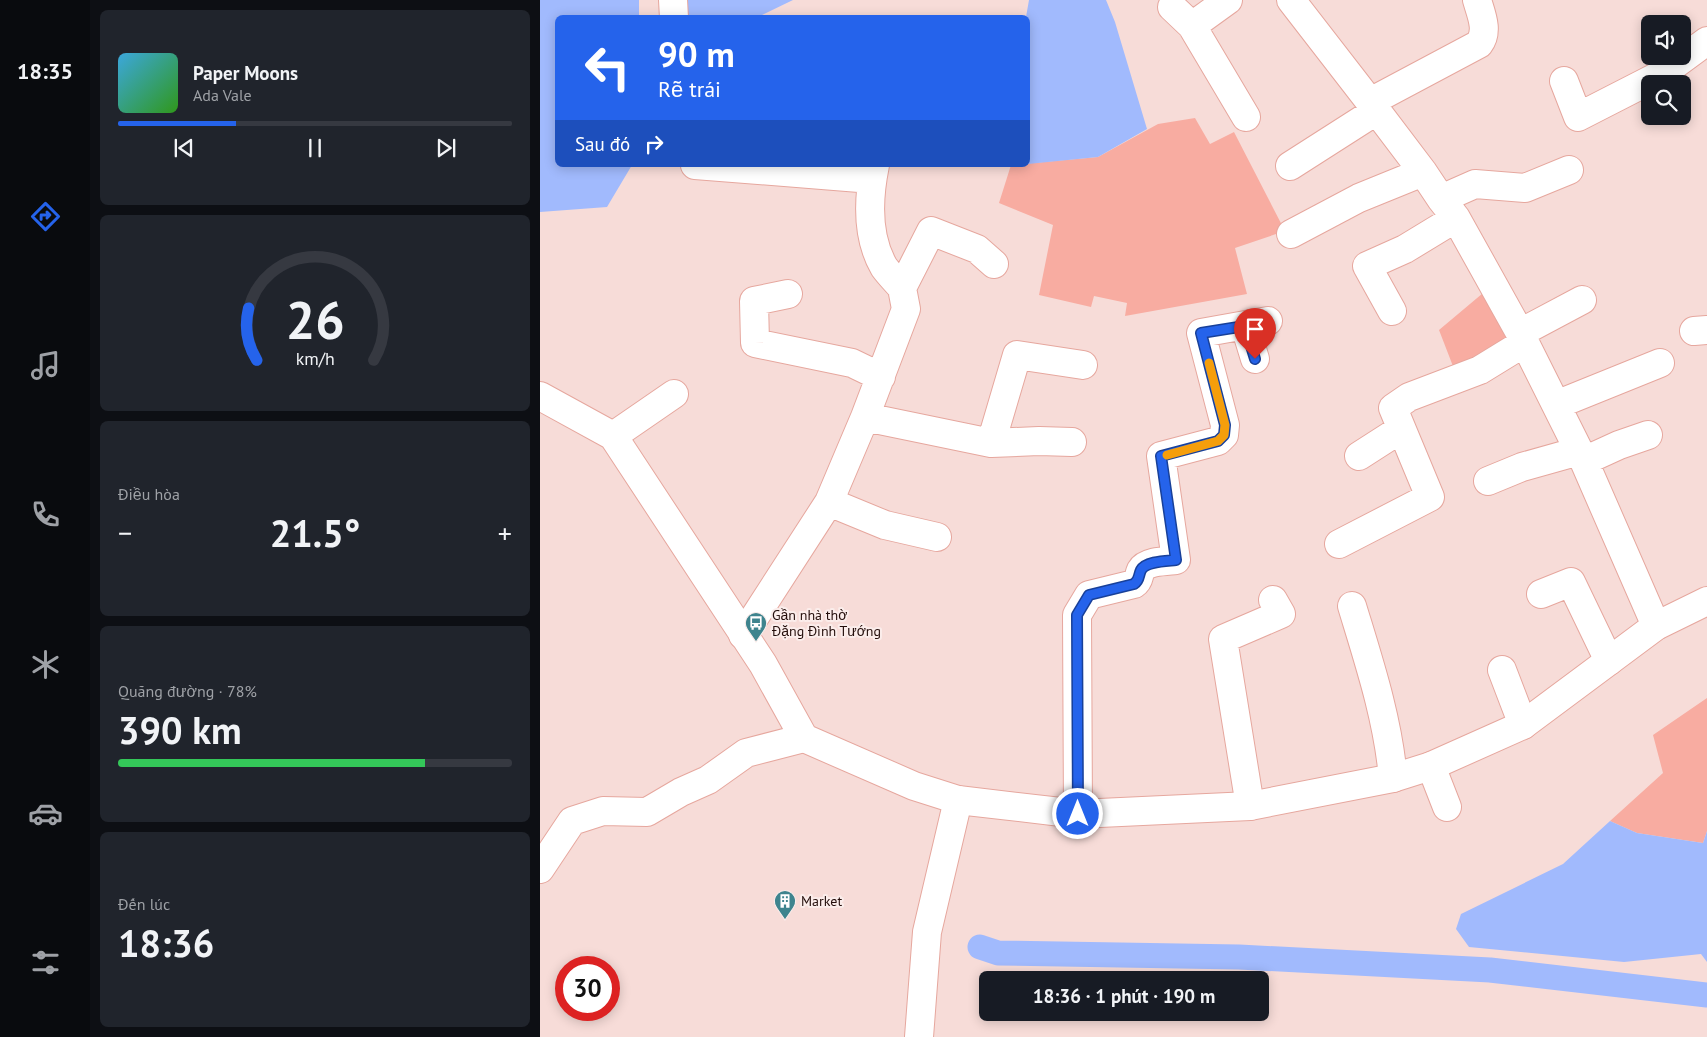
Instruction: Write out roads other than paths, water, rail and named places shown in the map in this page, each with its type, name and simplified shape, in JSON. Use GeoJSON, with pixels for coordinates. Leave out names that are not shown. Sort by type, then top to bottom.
{"type":"FeatureCollection","features":[{"type":"Feature","properties":{"kind":"street"},"geometry":{"type":"LineString","coordinates":[[673,0],[674,15]]}},
{"type":"Feature","properties":{"kind":"street"},"geometry":{"type":"LineString","coordinates":[[1192,26],[1228,0]]}},
{"type":"Feature","properties":{"kind":"street"},"geometry":{"type":"LineString","coordinates":[[1290,0],[1423,172],[1448,209],[1522,338],[1582,456],[1656,626]]}},
{"type":"Feature","properties":{"kind":"street"},"geometry":{"type":"LineString","coordinates":[[1290,166],[1373,107],[1480,44],[1484,38],[1485,30],[1477,0]]}},
{"type":"Feature","properties":{"kind":"street"},"geometry":{"type":"LineString","coordinates":[[1172,7],[1192,26],[1246,117]]}},
{"type":"Feature","properties":{"kind":"street"},"geometry":{"type":"LineString","coordinates":[[1564,81],[1578,117],[1662,74],[1707,41]]}},
{"type":"Feature","properties":{"kind":"street"},"geometry":{"type":"LineString","coordinates":[[744,636],[829,502],[881,377],[906,309],[902,288],[884,268],[870,226],[870,203],[874,172],[746,167]]}},
{"type":"Feature","properties":{"kind":"street"},"geometry":{"type":"LineString","coordinates":[[1392,311],[1367,266],[1405,249],[1475,184],[1525,188],[1569,170]]}},
{"type":"Feature","properties":{"kind":"street"},"geometry":{"type":"LineString","coordinates":[[1291,234],[1359,198],[1423,172]]}},
{"type":"Feature","properties":{"kind":"street"},"geometry":{"type":"LineString","coordinates":[[902,288],[931,231],[977,249],[994,264]]}},
{"type":"Feature","properties":{"kind":"street"},"geometry":{"type":"LineString","coordinates":[[788,294],[754,302],[755,343],[852,363],[881,377]]}},
{"type":"Feature","properties":{"kind":"street"},"geometry":{"type":"LineString","coordinates":[[1339,544],[1430,498],[1393,408],[1409,397],[1480,370],[1522,338],[1582,300]]}},
{"type":"Feature","properties":{"kind":"street"},"geometry":{"type":"LineString","coordinates":[[1078,814],[1077,615],[1089,595],[1134,584],[1138,581],[1145,565],[1176,560],[1161,456],[1218,441],[1224,435],[1225,425],[1201,333],[1256,323],[1255,359]]}},
{"type":"Feature","properties":{"kind":"street"},"geometry":{"type":"LineString","coordinates":[[991,444],[1017,355],[1083,365]]}},
{"type":"Feature","properties":{"kind":"street"},"geometry":{"type":"LineString","coordinates":[[1556,405],[1660,363]]}},
{"type":"Feature","properties":{"kind":"street"},"geometry":{"type":"LineString","coordinates":[[613,436],[674,394]]}},
{"type":"Feature","properties":{"kind":"street"},"geometry":{"type":"LineString","coordinates":[[540,396],[613,436],[763,664],[804,738],[914,786],[958,800],[1078,814],[1250,806],[1393,778],[1431,766],[1523,725],[1656,626],[1707,601]]}},
{"type":"Feature","properties":{"kind":"street"},"geometry":{"type":"LineString","coordinates":[[865,417],[991,444],[1039,441],[1072,442]]}},
{"type":"Feature","properties":{"kind":"street"},"geometry":{"type":"LineString","coordinates":[[1359,456],[1402,429]]}},
{"type":"Feature","properties":{"kind":"street"},"geometry":{"type":"LineString","coordinates":[[1488,480],[1522,467],[1582,456],[1648,436]]}},
{"type":"Feature","properties":{"kind":"street"},"geometry":{"type":"LineString","coordinates":[[829,502],[885,525],[937,536]]}},
{"type":"Feature","properties":{"kind":"street"},"geometry":{"type":"LineString","coordinates":[[1541,594],[1571,582],[1609,661]]}},
{"type":"Feature","properties":{"kind":"street"},"geometry":{"type":"LineString","coordinates":[[1250,806],[1223,639],[1281,614],[1273,600]]}},
{"type":"Feature","properties":{"kind":"street"},"geometry":{"type":"LineString","coordinates":[[1352,606],[1377,686],[1391,753],[1393,778]]}},
{"type":"Feature","properties":{"kind":"street"},"geometry":{"type":"LineString","coordinates":[[1502,670],[1523,725]]}},
{"type":"Feature","properties":{"kind":"street"},"geometry":{"type":"LineString","coordinates":[[540,869],[572,821],[603,811],[647,812],[708,780],[746,753],[804,738]]}},
{"type":"Feature","properties":{"kind":"street"},"geometry":{"type":"LineString","coordinates":[[1431,766],[1447,807]]}},
{"type":"Feature","properties":{"kind":"street"},"geometry":{"type":"LineString","coordinates":[[919,1037],[927,932],[958,800]]}},
{"type":"Feature","properties":{"kind":"water"},"geometry":{"type":"Polygon","coordinates":[[[540,0],[639,0],[639,15],[555,15],[555,167],[631,167],[607,207],[540,212],[540,0]]]}},
{"type":"Feature","properties":{"kind":"water"},"geometry":{"type":"Polygon","coordinates":[[[685,0],[793,0],[762,15],[687,15],[685,0]]]}},
{"type":"Feature","properties":{"kind":"water"},"geometry":{"type":"Polygon","coordinates":[[[1029,0],[1106,0],[1115,22],[1147,129],[1098,157],[1030,164],[1030,15],[1026,15],[1029,0]]]}},
{"type":"Feature","properties":{"kind":"water"},"geometry":{"type":"Polygon","coordinates":[[[1610,821],[1637,833],[1703,843],[1707,831],[1707,962],[1701,954],[1624,962],[1469,947],[1456,929],[1461,914],[1563,864],[1610,821]]]}},
{"type":"Feature","properties":{"kind":"waterway"},"geometry":{"type":"LineString","coordinates":[[980,947],[998,953],[1239,957],[1490,970],[1707,995]]}},
{"type":"Feature","properties":{"kind":"place","name":"Gần nhà thờ Đặng Đình Tướng"},"geometry":{"type":"Point","coordinates":[756,642]}},
{"type":"Feature","properties":{"kind":"place","name":"Market"},"geometry":{"type":"Point","coordinates":[785,920]}}]}
